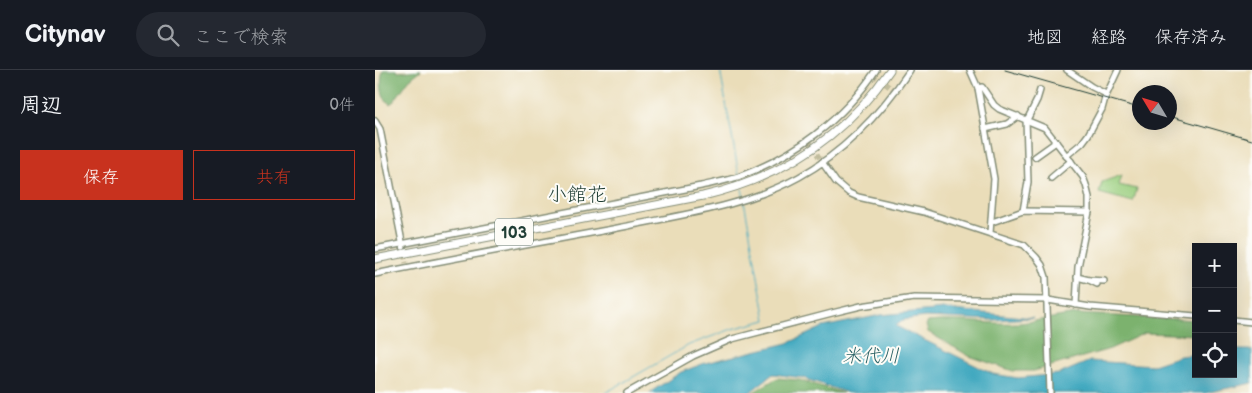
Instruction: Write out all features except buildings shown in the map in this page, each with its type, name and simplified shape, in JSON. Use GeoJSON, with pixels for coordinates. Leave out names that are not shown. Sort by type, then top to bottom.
{"type":"FeatureCollection","features":[{"type":"Feature","properties":{"kind":"highway","name":"103"},"geometry":{"type":"LineString","coordinates":[[748,186],[789,164],[822,143],[855,114],[890,70]]}},
{"type":"Feature","properties":{"kind":"highway","name":"103"},"geometry":{"type":"LineString","coordinates":[[375,259],[748,186],[786,171],[812,156],[830,142],[847,128],[868,106],[895,70]]}},
{"type":"Feature","properties":{"kind":"street"},"geometry":{"type":"LineString","coordinates":[[375,249],[609,206],[739,176],[765,166],[809,141],[851,102],[877,70]]}},
{"type":"Feature","properties":{"kind":"street"},"geometry":{"type":"LineString","coordinates":[[375,274],[406,265],[716,208],[744,200],[787,183],[822,162],[852,138],[879,112],[910,70]]}},
{"type":"Feature","properties":{"kind":"street"},"geometry":{"type":"LineString","coordinates":[[970,70],[978,88],[994,179],[990,233]]}},
{"type":"Feature","properties":{"kind":"street"},"geometry":{"type":"LineString","coordinates":[[1067,70],[1106,94]]}},
{"type":"Feature","properties":{"kind":"street"},"geometry":{"type":"LineString","coordinates":[[1066,156],[1088,136],[1102,109],[1106,94],[1118,70]]}},
{"type":"Feature","properties":{"kind":"street"},"geometry":{"type":"LineString","coordinates":[[978,88],[982,87],[994,105],[999,109],[1045,128],[1083,177],[1089,197],[1089,212],[1077,277],[1076,305]]}},
{"type":"Feature","properties":{"kind":"street"},"geometry":{"type":"LineString","coordinates":[[1023,211],[1028,182],[1027,119],[1040,90]]}},
{"type":"Feature","properties":{"kind":"street"},"geometry":{"type":"LineString","coordinates":[[985,129],[1007,124],[1018,116]]}},
{"type":"Feature","properties":{"kind":"street"},"geometry":{"type":"LineString","coordinates":[[375,121],[380,128],[402,245]]}},
{"type":"Feature","properties":{"kind":"street"},"geometry":{"type":"LineString","coordinates":[[1035,157],[1056,142]]}},
{"type":"Feature","properties":{"kind":"street"},"geometry":{"type":"LineString","coordinates":[[1051,178],[1071,161]]}},
{"type":"Feature","properties":{"kind":"street"},"geometry":{"type":"LineString","coordinates":[[822,162],[836,182],[849,193],[858,197],[911,208],[990,233],[1023,245],[1036,257],[1045,271],[1050,393]]}},
{"type":"Feature","properties":{"kind":"street"},"geometry":{"type":"LineString","coordinates":[[992,222],[1023,211],[1089,212]]}},
{"type":"Feature","properties":{"kind":"street"},"geometry":{"type":"LineString","coordinates":[[1077,277],[1097,284]]}},
{"type":"Feature","properties":{"kind":"street"},"geometry":{"type":"LineString","coordinates":[[1089,280],[1097,279],[1104,281]]}},
{"type":"Feature","properties":{"kind":"street"},"geometry":{"type":"LineString","coordinates":[[627,393],[693,356],[732,339],[861,306],[914,298],[1047,302],[1192,316]]}},
{"type":"Feature","properties":{"kind":"street"},"geometry":{"type":"LineString","coordinates":[[1237,320],[1252,322]]}},
{"type":"Feature","properties":{"kind":"green space"},"geometry":{"type":"Polygon","coordinates":[[[383,70],[396,70],[398,72],[421,70],[409,80],[390,104],[384,97],[382,89],[381,79],[383,70]]]}},
{"type":"Feature","properties":{"kind":"green space"},"geometry":{"type":"Polygon","coordinates":[[[1122,175],[1119,185],[1137,189],[1133,202],[1099,193],[1102,182],[1122,175]]]}},
{"type":"Feature","properties":{"kind":"green space"},"geometry":{"type":"Polygon","coordinates":[[[1077,314],[1192,320],[1192,335],[1145,333],[1110,349],[1034,371],[1013,371],[969,356],[928,332],[926,325],[928,322],[940,321],[1020,323],[1077,314]]]}},
{"type":"Feature","properties":{"kind":"green space"},"geometry":{"type":"Polygon","coordinates":[[[777,378],[799,380],[843,393],[752,393],[777,378]]]}},
{"type":"Feature","properties":{"kind":"water","name":"米代川"},"geometry":{"type":"Polygon","coordinates":[[[944,309],[1033,318],[993,320],[925,317],[903,320],[896,326],[993,374],[1018,378],[1059,374],[1090,361],[1153,365],[1180,356],[1192,354],[1192,378],[1237,378],[1237,350],[1252,350],[1252,383],[1205,393],[848,393],[803,378],[773,374],[749,393],[649,393],[681,372],[705,363],[788,343],[823,327],[881,315],[944,309]]]}},
{"type":"Feature","properties":{"kind":"waterway"},"geometry":{"type":"LineString","coordinates":[[720,70],[739,175]]}},
{"type":"Feature","properties":{"kind":"waterway"},"geometry":{"type":"LineString","coordinates":[[742,189],[744,197]]}},
{"type":"Feature","properties":{"kind":"waterway"},"geometry":{"type":"LineString","coordinates":[[605,393],[689,345],[732,329],[766,320],[744,201]]}},
{"type":"Feature","properties":{"kind":"tunnel"},"geometry":{"type":"LineString","coordinates":[[873,75],[895,91]]}},
{"type":"Feature","properties":{"kind":"tunnel"},"geometry":{"type":"LineString","coordinates":[[809,141],[822,162]]}},
{"type":"Feature","properties":{"kind":"tunnel"},"geometry":{"type":"LineString","coordinates":[[609,209],[612,224]]}},
{"type":"Feature","properties":{"kind":"tunnel"},"geometry":{"type":"LineString","coordinates":[[506,227],[508,243]]}},
{"type":"Feature","properties":{"kind":"tunnel"},"geometry":{"type":"LineString","coordinates":[[403,247],[406,263]]}},
{"type":"Feature","properties":{"kind":"railway"},"geometry":{"type":"LineString","coordinates":[[1005,70],[1132,106]]}},
{"type":"Feature","properties":{"kind":"railway"},"geometry":{"type":"LineString","coordinates":[[1177,118],[1252,140]]}},
{"type":"Feature","properties":{"kind":"district","name":"小館花"},"geometry":{"type":"Point","coordinates":[577,194]}}]}
